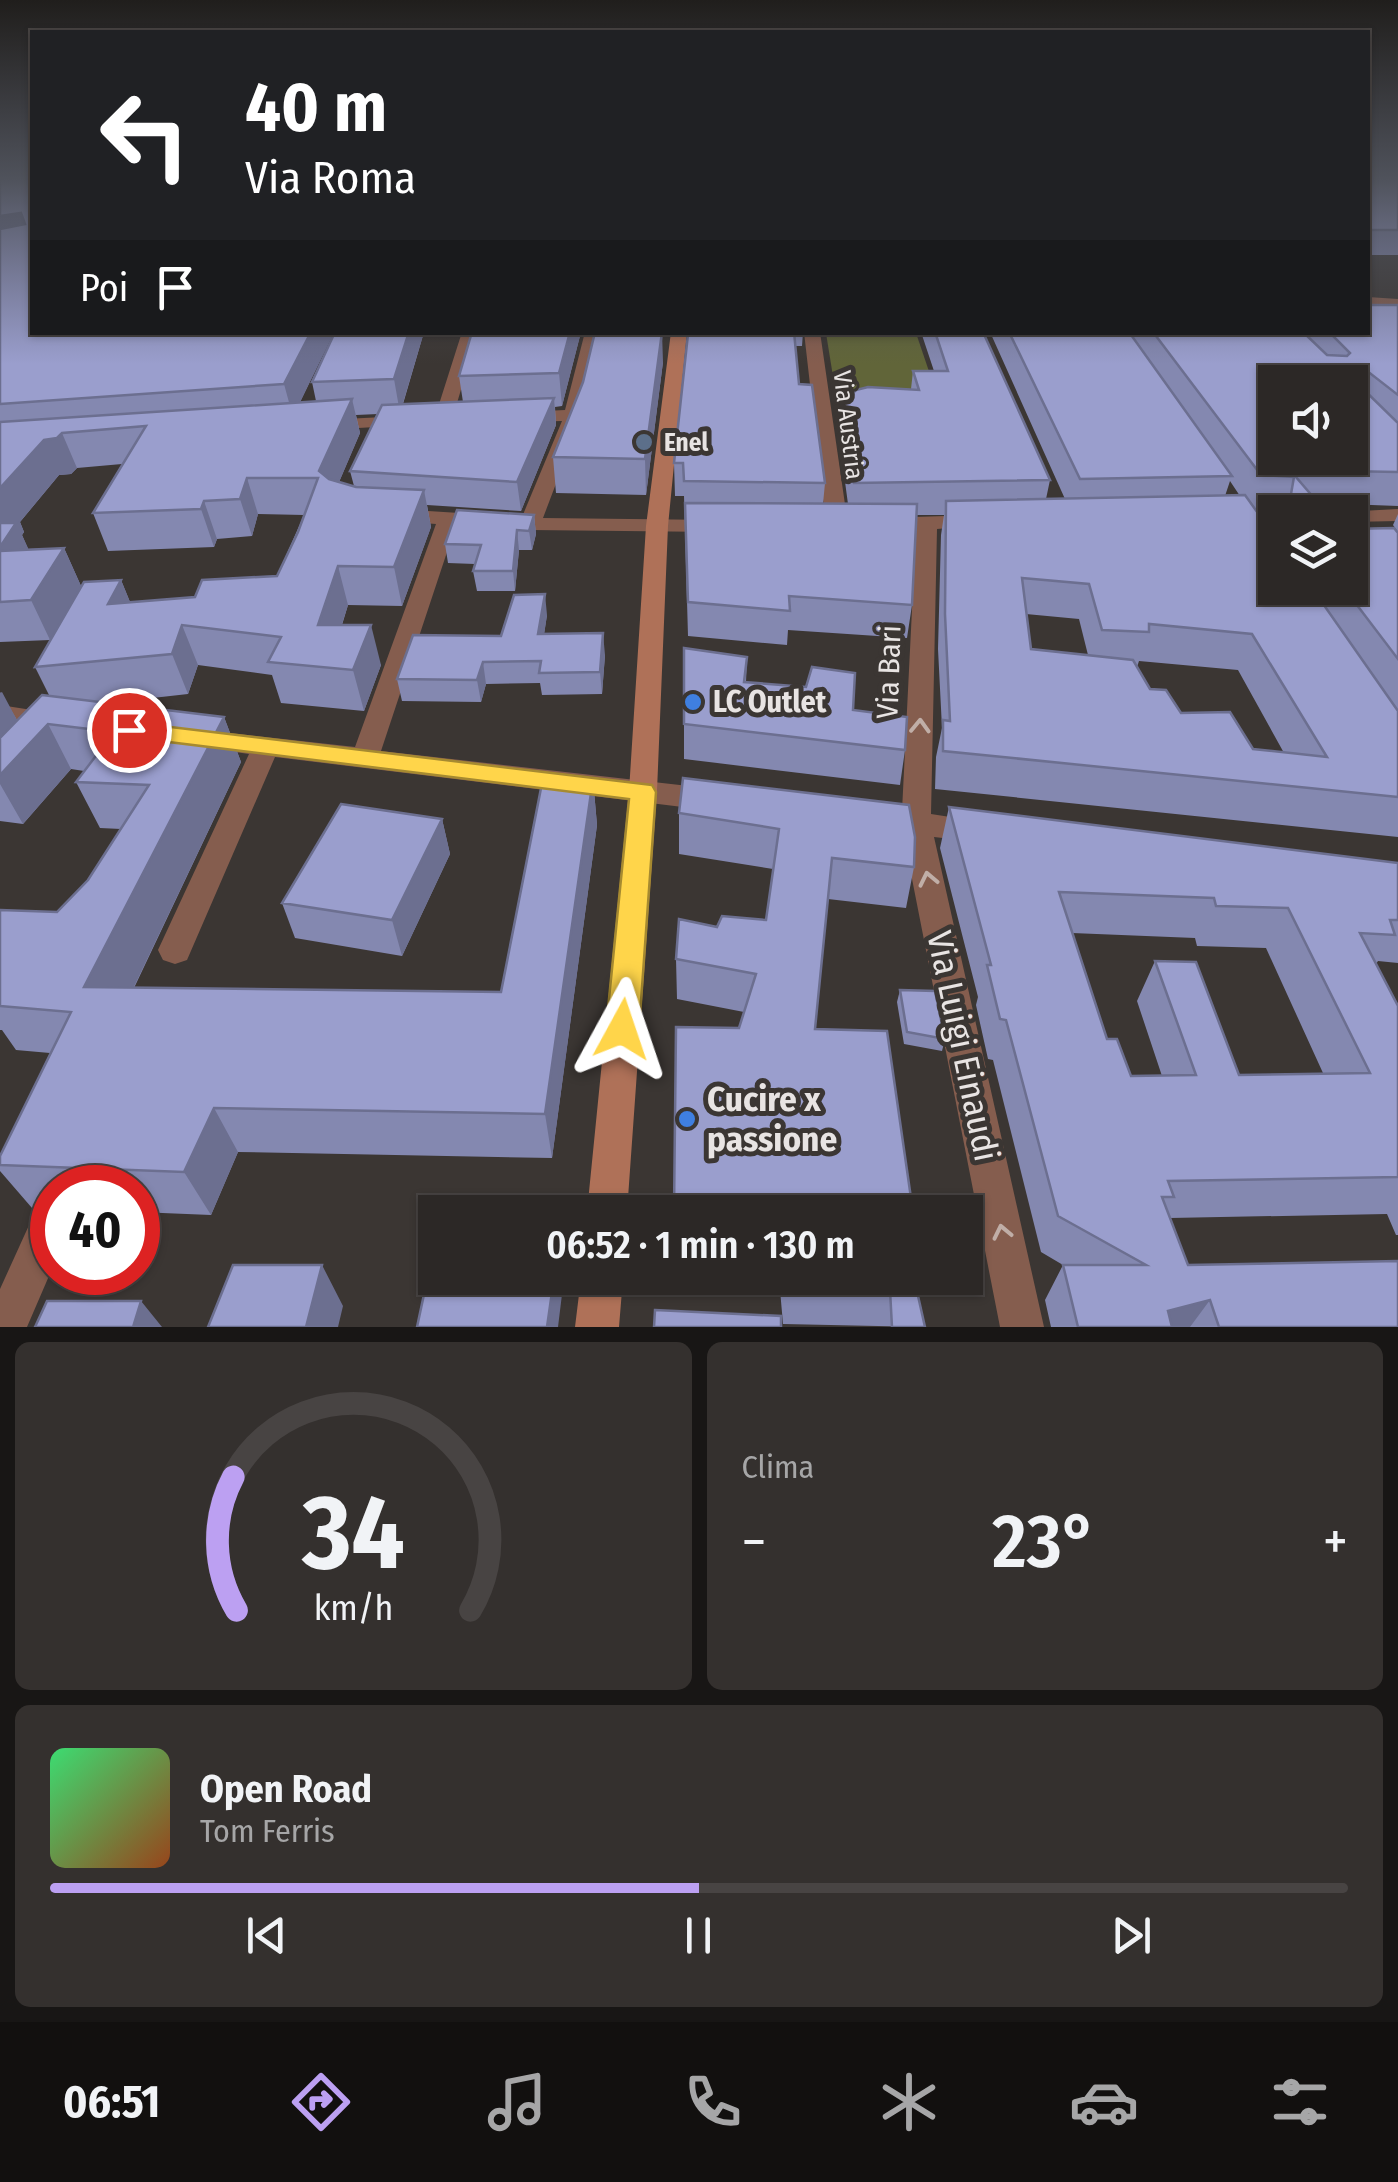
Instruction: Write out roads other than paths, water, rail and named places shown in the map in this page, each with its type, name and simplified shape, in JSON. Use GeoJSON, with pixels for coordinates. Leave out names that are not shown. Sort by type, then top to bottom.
{"type":"FeatureCollection","features":[{"type":"Feature","properties":{"kind":"street"},"geometry":{"type":"LineString","coordinates":[[1370,301],[1396,304]]}},
{"type":"Feature","properties":{"kind":"street"},"geometry":{"type":"LineString","coordinates":[[302,426],[374,431],[453,419],[469,335]]}},
{"type":"Feature","properties":{"kind":"street"},"geometry":{"type":"LineString","coordinates":[[530,524],[573,415],[592,335]]}},
{"type":"Feature","properties":{"kind":"street"},"geometry":{"type":"LineString","coordinates":[[608,1195],[643,792],[657,526],[679,335]]}},
{"type":"Feature","properties":{"kind":"street","name":"Via Austria"},"geometry":{"type":"LineString","coordinates":[[812,335],[828,525],[927,522]]}},
{"type":"Feature","properties":{"kind":"street"},"geometry":{"type":"LineString","coordinates":[[499,418],[573,415]]}},
{"type":"Feature","properties":{"kind":"street"},"geometry":{"type":"LineString","coordinates":[[368,512],[530,524],[742,526]]}},
{"type":"Feature","properties":{"kind":"street"},"geometry":{"type":"LineString","coordinates":[[1368,516],[1398,515]]}},
{"type":"Feature","properties":{"kind":"street"},"geometry":{"type":"LineString","coordinates":[[1205,518],[1258,519]]}},
{"type":"Feature","properties":{"kind":"street"},"geometry":{"type":"LineString","coordinates":[[365,758],[448,519]]}},
{"type":"Feature","properties":{"kind":"street"},"geometry":{"type":"LineString","coordinates":[[927,522],[1003,521]]}},
{"type":"Feature","properties":{"kind":"street","name":"Via Bari"},"geometry":{"type":"LineString","coordinates":[[916,824],[927,522]]}},
{"type":"Feature","properties":{"kind":"street"},"geometry":{"type":"LineString","coordinates":[[0,714],[70,723],[36,748]]}},
{"type":"Feature","properties":{"kind":"street"},"geometry":{"type":"LineString","coordinates":[[172,735],[740,803]]}},
{"type":"Feature","properties":{"kind":"street"},"geometry":{"type":"LineString","coordinates":[[175,950],[266,746]]}},
{"type":"Feature","properties":{"kind":"street"},"geometry":{"type":"LineString","coordinates":[[858,817],[1013,835]]}},
{"type":"Feature","properties":{"kind":"street","name":"Via Luigi Einaudi"},"geometry":{"type":"LineString","coordinates":[[916,824],[1022,1327]]}},
{"type":"Feature","properties":{"kind":"street"},"geometry":{"type":"LineString","coordinates":[[6,1327],[30,1272]]}},
{"type":"Feature","properties":{"kind":"street"},"geometry":{"type":"LineString","coordinates":[[598,1327],[601,1295]]}},
{"type":"Feature","properties":{"kind":"place","name":"Enel"},"geometry":{"type":"Point","coordinates":[644,442]}},
{"type":"Feature","properties":{"kind":"place","name":"LC Outlet"},"geometry":{"type":"Point","coordinates":[693,702]}},
{"type":"Feature","properties":{"kind":"place","name":"Cucire x passione"},"geometry":{"type":"Point","coordinates":[687,1119]}}]}
